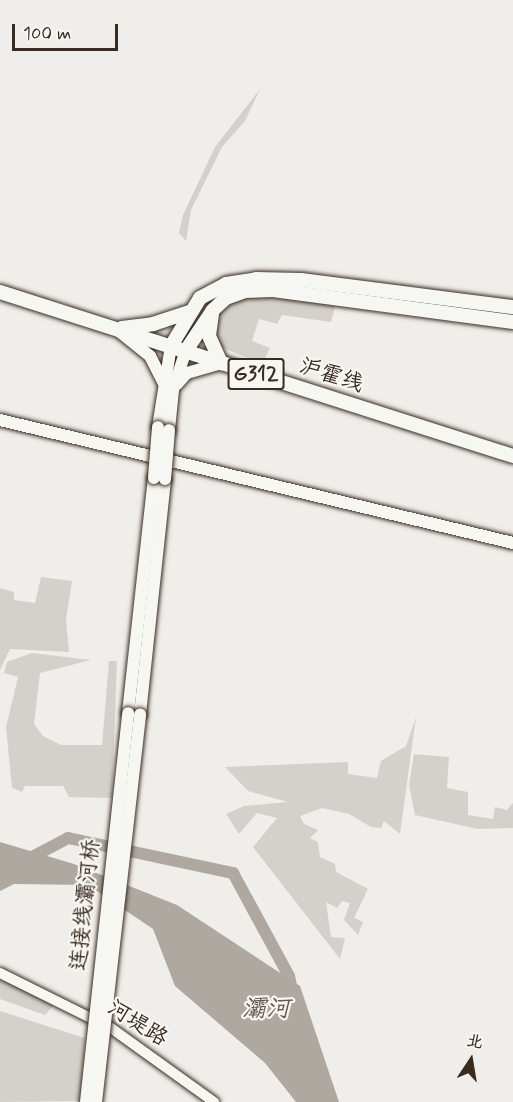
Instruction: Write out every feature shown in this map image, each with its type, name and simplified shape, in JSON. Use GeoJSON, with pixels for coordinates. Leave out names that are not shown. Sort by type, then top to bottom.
{"type":"FeatureCollection","features":[{"type":"Feature","properties":{"kind":"highway"},"geometry":{"type":"LineString","coordinates":[[171,346],[200,298],[226,284],[256,279],[301,280],[513,307]]}},
{"type":"Feature","properties":{"kind":"highway"},"geometry":{"type":"LineString","coordinates":[[185,352],[212,312],[235,294],[273,290],[513,322]]}},
{"type":"Feature","properties":{"kind":"highway","name":"沪霍线"},"geometry":{"type":"LineString","coordinates":[[0,292],[513,456]]}},
{"type":"Feature","properties":{"kind":"highway"},"geometry":{"type":"LineString","coordinates":[[116,329],[153,324],[192,311]]}},
{"type":"Feature","properties":{"kind":"highway"},"geometry":{"type":"LineString","coordinates":[[212,312],[209,336],[221,363]]}},
{"type":"Feature","properties":{"kind":"main road"},"geometry":{"type":"LineString","coordinates":[[116,329],[150,356],[169,385]]}},
{"type":"Feature","properties":{"kind":"main road"},"geometry":{"type":"LineString","coordinates":[[134,713],[169,385],[171,346]]}},
{"type":"Feature","properties":{"kind":"main road"},"geometry":{"type":"LineString","coordinates":[[169,385],[185,352]]}},
{"type":"Feature","properties":{"kind":"main road"},"geometry":{"type":"LineString","coordinates":[[169,385],[187,373],[221,363]]}},
{"type":"Feature","properties":{"kind":"main road"},"geometry":{"type":"LineString","coordinates":[[0,420],[513,543]]}},
{"type":"Feature","properties":{"kind":"main road","name":"连接线灞河桥"},"geometry":{"type":"LineString","coordinates":[[86,1102],[134,713]]}},
{"type":"Feature","properties":{"kind":"main road","name":"连接线灞河桥"},"geometry":{"type":"LineString","coordinates":[[96,1102],[134,713]]}},
{"type":"Feature","properties":{"kind":"street","name":"河堤路"},"geometry":{"type":"LineString","coordinates":[[0,973],[111,1028],[214,1102]]}},
{"type":"Feature","properties":{"kind":"shaded area"},"geometry":{"type":"Polygon","coordinates":[[[260,89],[245,121],[222,147],[191,210],[186,241],[179,233],[183,215],[215,147],[260,89]]]}},
{"type":"Feature","properties":{"kind":"shaded area"},"geometry":{"type":"Polygon","coordinates":[[[252,294],[336,303],[331,322],[282,315],[277,324],[259,319],[252,341],[270,348],[262,364],[214,344],[212,322],[220,307],[252,294]]]}},
{"type":"Feature","properties":{"kind":"shaded area"},"geometry":{"type":"Polygon","coordinates":[[[41,577],[72,581],[66,619],[69,652],[10,649],[0,670],[0,588],[14,592],[14,600],[35,603],[41,577]]]}},
{"type":"Feature","properties":{"kind":"shaded area"},"geometry":{"type":"Polygon","coordinates":[[[32,653],[91,660],[40,673],[34,724],[43,736],[61,745],[102,745],[109,661],[117,661],[112,798],[69,797],[63,786],[25,786],[22,792],[12,788],[6,727],[18,677],[4,673],[7,662],[32,653]]]}},
{"type":"Feature","properties":{"kind":"shaded area"},"geometry":{"type":"Polygon","coordinates":[[[416,717],[400,834],[384,821],[381,828],[371,827],[349,814],[322,808],[300,816],[304,824],[318,830],[310,838],[318,842],[320,857],[335,864],[336,872],[368,889],[354,918],[363,922],[358,935],[344,920],[350,903],[342,901],[337,908],[326,902],[331,937],[345,938],[340,959],[253,847],[277,818],[257,813],[239,834],[226,814],[244,806],[288,802],[248,791],[225,767],[348,762],[348,774],[377,778],[381,761],[406,746],[416,717]]]}},
{"type":"Feature","properties":{"kind":"shaded area"},"geometry":{"type":"Polygon","coordinates":[[[414,754],[449,757],[447,788],[468,792],[468,815],[493,819],[495,807],[507,810],[513,803],[513,828],[478,829],[415,815],[409,785],[414,754]]]}},
{"type":"Feature","properties":{"kind":"shaded area"},"geometry":{"type":"Polygon","coordinates":[[[0,979],[54,1005],[45,1015],[0,999],[0,979]]]}},
{"type":"Feature","properties":{"kind":"shaded area"},"geometry":{"type":"Polygon","coordinates":[[[0,1011],[85,1038],[80,1101],[0,1102],[0,1011]]]}},
{"type":"Feature","properties":{"kind":"water","name":"灞河"},"geometry":{"type":"Polygon","coordinates":[[[0,842],[74,864],[177,905],[300,986],[339,1102],[296,1102],[265,1063],[175,986],[153,929],[88,885],[14,884],[0,891],[0,842]]]}},
{"type":"Feature","properties":{"kind":"waterway","name":"灞河"},"geometry":{"type":"LineString","coordinates":[[0,874],[68,838],[233,873],[289,976],[292,992]]}}]}
